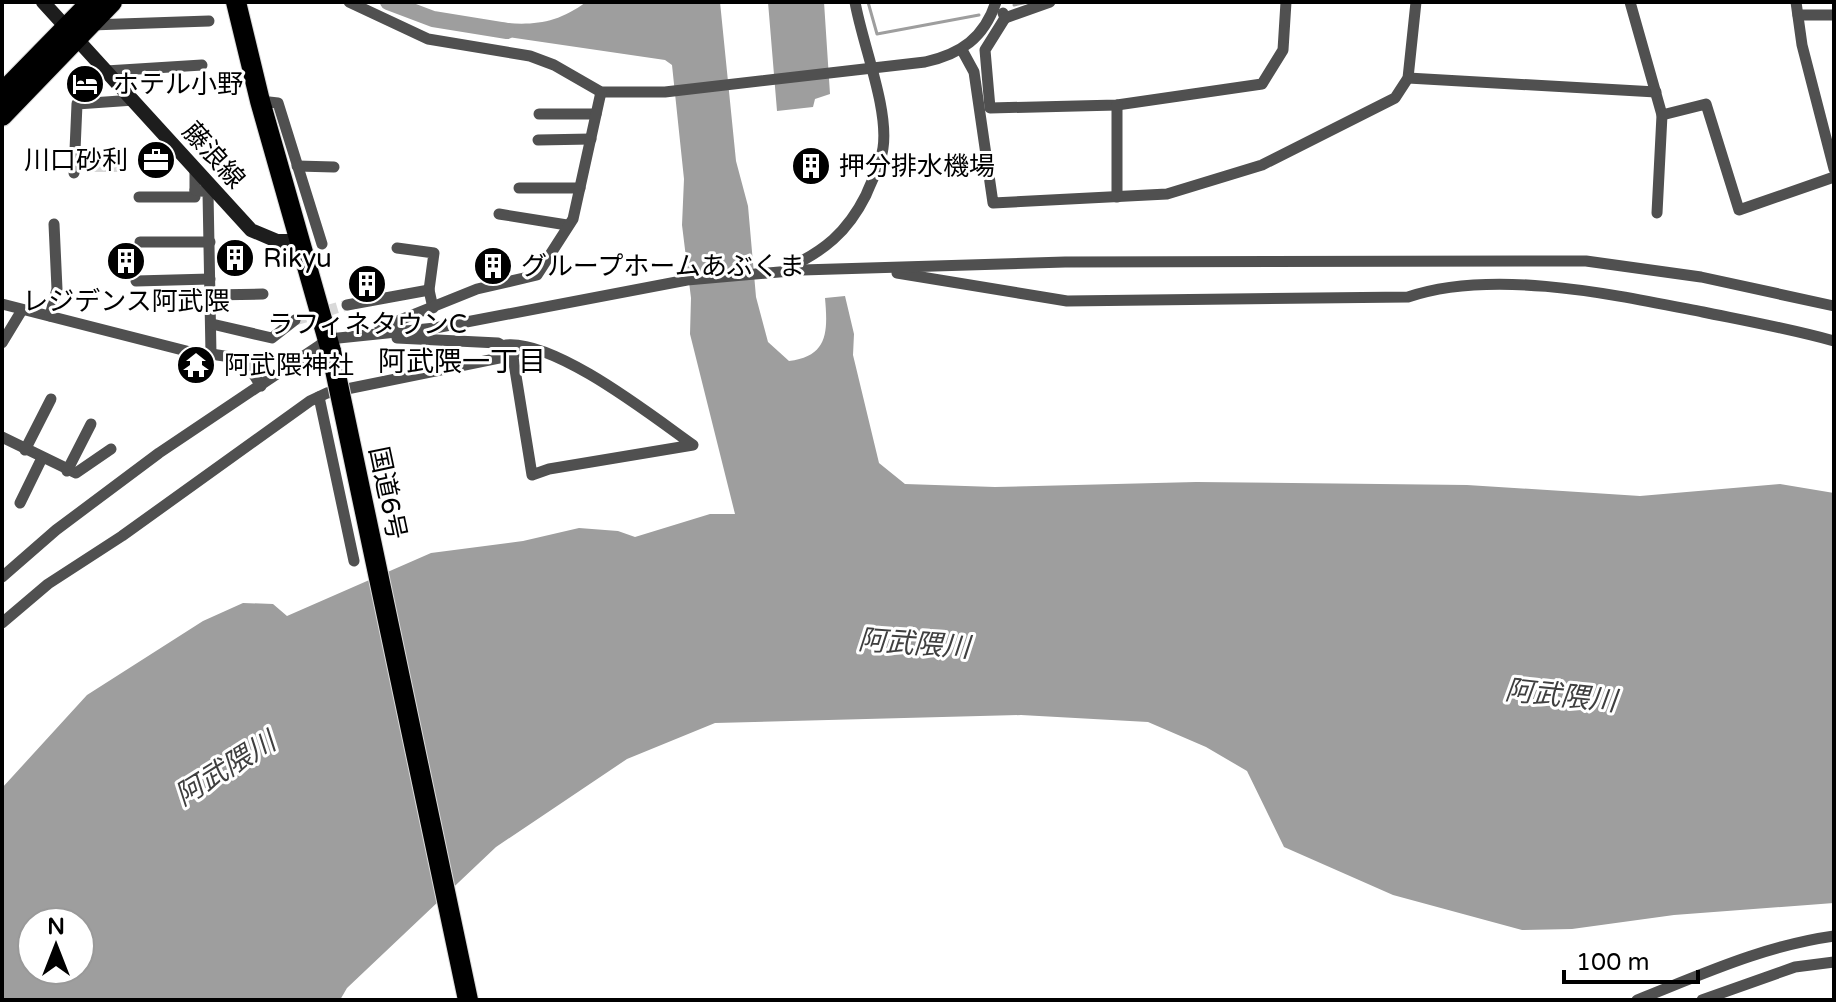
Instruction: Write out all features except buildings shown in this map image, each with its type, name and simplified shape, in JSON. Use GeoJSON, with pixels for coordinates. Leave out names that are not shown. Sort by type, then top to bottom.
{"type":"FeatureCollection","features":[{"type":"Feature","properties":{"kind":"highway"},"geometry":{"type":"LineString","coordinates":[[2,116],[77,30],[91,2]]}},
{"type":"Feature","properties":{"kind":"highway"},"geometry":{"type":"LineString","coordinates":[[2,93],[112,2]]}},
{"type":"Feature","properties":{"kind":"highway","name":"国道6号"},"geometry":{"type":"LineString","coordinates":[[236,2],[260,101],[330,345],[468,1000]]}},
{"type":"Feature","properties":{"kind":"street","name":"藤浪線"},"geometry":{"type":"LineString","coordinates":[[43,2],[77,30],[106,71],[251,230],[277,241],[300,241]]}},
{"type":"Feature","properties":{"kind":"street"},"geometry":{"type":"LineString","coordinates":[[349,2],[428,39],[530,56],[554,65],[601,92],[665,92],[732,86],[925,62],[962,50],[979,35],[995,4],[1001,7],[1005,18]]}},
{"type":"Feature","properties":{"kind":"street"},"geometry":{"type":"LineString","coordinates":[[782,271],[815,256],[838,238],[855,216],[884,146],[855,2]]}},
{"type":"Feature","properties":{"kind":"street"},"geometry":{"type":"LineString","coordinates":[[1050,2],[1005,18],[985,50],[990,108],[1117,105],[1262,84],[1283,50],[1286,2]]}},
{"type":"Feature","properties":{"kind":"street"},"geometry":{"type":"LineString","coordinates":[[962,50],[974,72],[993,203],[1167,194],[1262,165],[1395,98],[1408,78],[1416,2]]}},
{"type":"Feature","properties":{"kind":"street"},"geometry":{"type":"LineString","coordinates":[[1630,2],[1662,115],[1657,213]]}},
{"type":"Feature","properties":{"kind":"street"},"geometry":{"type":"LineString","coordinates":[[1796,2],[1802,45],[1834,169]]}},
{"type":"Feature","properties":{"kind":"street"},"geometry":{"type":"LineString","coordinates":[[1798,15],[1834,15]]}},
{"type":"Feature","properties":{"kind":"street"},"geometry":{"type":"LineString","coordinates":[[77,30],[209,21]]}},
{"type":"Feature","properties":{"kind":"street"},"geometry":{"type":"LineString","coordinates":[[106,71],[202,65]]}},
{"type":"Feature","properties":{"kind":"street"},"geometry":{"type":"LineString","coordinates":[[1408,78],[1656,92]]}},
{"type":"Feature","properties":{"kind":"street"},"geometry":{"type":"LineString","coordinates":[[2,577],[56,530],[159,453],[330,345],[477,289],[537,275],[573,219],[601,92]]}},
{"type":"Feature","properties":{"kind":"street"},"geometry":{"type":"LineString","coordinates":[[74,173],[77,104],[134,100]]}},
{"type":"Feature","properties":{"kind":"street"},"geometry":{"type":"LineString","coordinates":[[260,101],[278,103],[322,244]]}},
{"type":"Feature","properties":{"kind":"street"},"geometry":{"type":"LineString","coordinates":[[1662,115],[1706,104],[1739,210],[1834,177]]}},
{"type":"Feature","properties":{"kind":"street"},"geometry":{"type":"LineString","coordinates":[[1117,105],[1117,197]]}},
{"type":"Feature","properties":{"kind":"street"},"geometry":{"type":"LineString","coordinates":[[539,114],[596,114]]}},
{"type":"Feature","properties":{"kind":"street"},"geometry":{"type":"LineString","coordinates":[[538,140],[591,139]]}},
{"type":"Feature","properties":{"kind":"street"},"geometry":{"type":"LineString","coordinates":[[297,166],[334,167]]}},
{"type":"Feature","properties":{"kind":"street"},"geometry":{"type":"LineString","coordinates":[[139,197],[195,197],[195,169]]}},
{"type":"Feature","properties":{"kind":"street"},"geometry":{"type":"LineString","coordinates":[[519,188],[580,188]]}},
{"type":"Feature","properties":{"kind":"street"},"geometry":{"type":"LineString","coordinates":[[195,190],[208,192],[211,354]]}},
{"type":"Feature","properties":{"kind":"street"},"geometry":{"type":"LineString","coordinates":[[499,214],[567,225]]}},
{"type":"Feature","properties":{"kind":"street"},"geometry":{"type":"LineString","coordinates":[[50,316],[57,289],[54,224]]}},
{"type":"Feature","properties":{"kind":"street"},"geometry":{"type":"LineString","coordinates":[[140,242],[210,242]]}},
{"type":"Feature","properties":{"kind":"street"},"geometry":{"type":"LineString","coordinates":[[397,248],[434,253],[429,290],[433,308]]}},
{"type":"Feature","properties":{"kind":"street"},"geometry":{"type":"LineString","coordinates":[[357,336],[435,328],[687,280],[864,267],[1301,259],[1586,261],[1701,277],[1834,306]]}},
{"type":"Feature","properties":{"kind":"street"},"geometry":{"type":"LineString","coordinates":[[864,267],[1067,301],[1408,297],[1445,287],[1548,287],[1625,296],[1834,341]]}},
{"type":"Feature","properties":{"kind":"street"},"geometry":{"type":"LineString","coordinates":[[136,281],[210,279]]}},
{"type":"Feature","properties":{"kind":"street"},"geometry":{"type":"LineString","coordinates":[[347,305],[429,290]]}},
{"type":"Feature","properties":{"kind":"street"},"geometry":{"type":"LineString","coordinates":[[210,295],[263,294]]}},
{"type":"Feature","properties":{"kind":"street"},"geometry":{"type":"LineString","coordinates":[[2,304],[206,356],[244,359],[261,386]]}},
{"type":"Feature","properties":{"kind":"street"},"geometry":{"type":"LineString","coordinates":[[2,343],[22,310]]}},
{"type":"Feature","properties":{"kind":"street"},"geometry":{"type":"LineString","coordinates":[[212,324],[272,338],[295,320]]}},
{"type":"Feature","properties":{"kind":"street"},"geometry":{"type":"LineString","coordinates":[[357,336],[510,350],[537,348],[615,389],[693,445],[549,469],[532,475],[510,350]]}},
{"type":"Feature","properties":{"kind":"street"},"geometry":{"type":"LineString","coordinates":[[2,623],[48,584],[319,397],[510,350]]}},
{"type":"Feature","properties":{"kind":"street"},"geometry":{"type":"LineString","coordinates":[[319,397],[354,561]]}},
{"type":"Feature","properties":{"kind":"street"},"geometry":{"type":"LineString","coordinates":[[25,450],[51,399]]}},
{"type":"Feature","properties":{"kind":"street"},"geometry":{"type":"LineString","coordinates":[[67,471],[91,424]]}},
{"type":"Feature","properties":{"kind":"street"},"geometry":{"type":"LineString","coordinates":[[2,438],[76,473],[111,449]]}},
{"type":"Feature","properties":{"kind":"street"},"geometry":{"type":"LineString","coordinates":[[20,503],[42,458]]}},
{"type":"Feature","properties":{"kind":"street"},"geometry":{"type":"LineString","coordinates":[[1637,1000],[1764,949],[1834,936]]}},
{"type":"Feature","properties":{"kind":"street"},"geometry":{"type":"LineString","coordinates":[[1702,1000],[1795,967],[1834,962]]}},
{"type":"Feature","properties":{"kind":"shaded area"},"geometry":{"type":"Polygon","coordinates":[[[85,152],[127,152],[127,172],[85,172],[85,152]]]}},
{"type":"Feature","properties":{"kind":"water","name":"阿武隈川"},"geometry":{"type":"Polygon","coordinates":[[[586,2],[720,2],[736,161],[748,206],[756,297],[768,342],[789,361],[812,354],[825,332],[825,298],[845,296],[854,334],[853,355],[879,463],[905,484],[995,487],[1196,482],[1467,485],[1640,496],[1780,484],[1834,493],[1834,903],[1674,915],[1572,929],[1522,930],[1393,895],[1284,847],[1247,771],[1206,747],[1148,722],[1021,715],[715,723],[627,759],[496,847],[347,988],[340,1000],[2,1000],[2,788],[87,695],[203,621],[243,603],[273,604],[287,616],[431,553],[523,541],[579,528],[618,531],[635,537],[710,514],[735,514],[690,334],[691,298],[682,225],[684,179],[672,65],[665,60],[487,34],[488,21],[515,24],[563,16],[586,2]]]}},
{"type":"Feature","properties":{"kind":"water"},"geometry":{"type":"Polygon","coordinates":[[[768,2],[824,2],[830,94],[815,99],[813,107],[777,111],[768,2]]]}},
{"type":"Feature","properties":{"kind":"waterway"},"geometry":{"type":"LineString","coordinates":[[388,2],[433,19],[507,31]]}},
{"type":"Feature","properties":{"kind":"waterway"},"geometry":{"type":"LineString","coordinates":[[868,2],[877,34],[979,15]]}},
{"type":"Feature","properties":{"kind":"waterway"},"geometry":{"type":"LineString","coordinates":[[1014,5],[1028,2]]}},
{"type":"Feature","properties":{"kind":"tunnel"},"geometry":{"type":"LineString","coordinates":[[295,320],[347,305]]}},
{"type":"Feature","properties":{"kind":"place","name":"ホテル小野"},"geometry":{"type":"Point","coordinates":[85,84]}},
{"type":"Feature","properties":{"kind":"place","name":"川口砂利"},"geometry":{"type":"Point","coordinates":[156,160]}},
{"type":"Feature","properties":{"kind":"place","name":"押分排水機場"},"geometry":{"type":"Point","coordinates":[811,166]}},
{"type":"Feature","properties":{"kind":"place","name":"Rikyu"},"geometry":{"type":"Point","coordinates":[235,258]}},
{"type":"Feature","properties":{"kind":"place","name":"レジデンス阿武隈"},"geometry":{"type":"Point","coordinates":[126,261]}},
{"type":"Feature","properties":{"kind":"place","name":"グループホームあぶくま"},"geometry":{"type":"Point","coordinates":[493,266]}},
{"type":"Feature","properties":{"kind":"place","name":"ラフィネタウンC"},"geometry":{"type":"Point","coordinates":[367,284]}},
{"type":"Feature","properties":{"kind":"place","name":"阿武隈神社"},"geometry":{"type":"Point","coordinates":[196,365]}},
{"type":"Feature","properties":{"kind":"district","name":"阿武隈一丁目"},"geometry":{"type":"Point","coordinates":[462,361]}}]}
